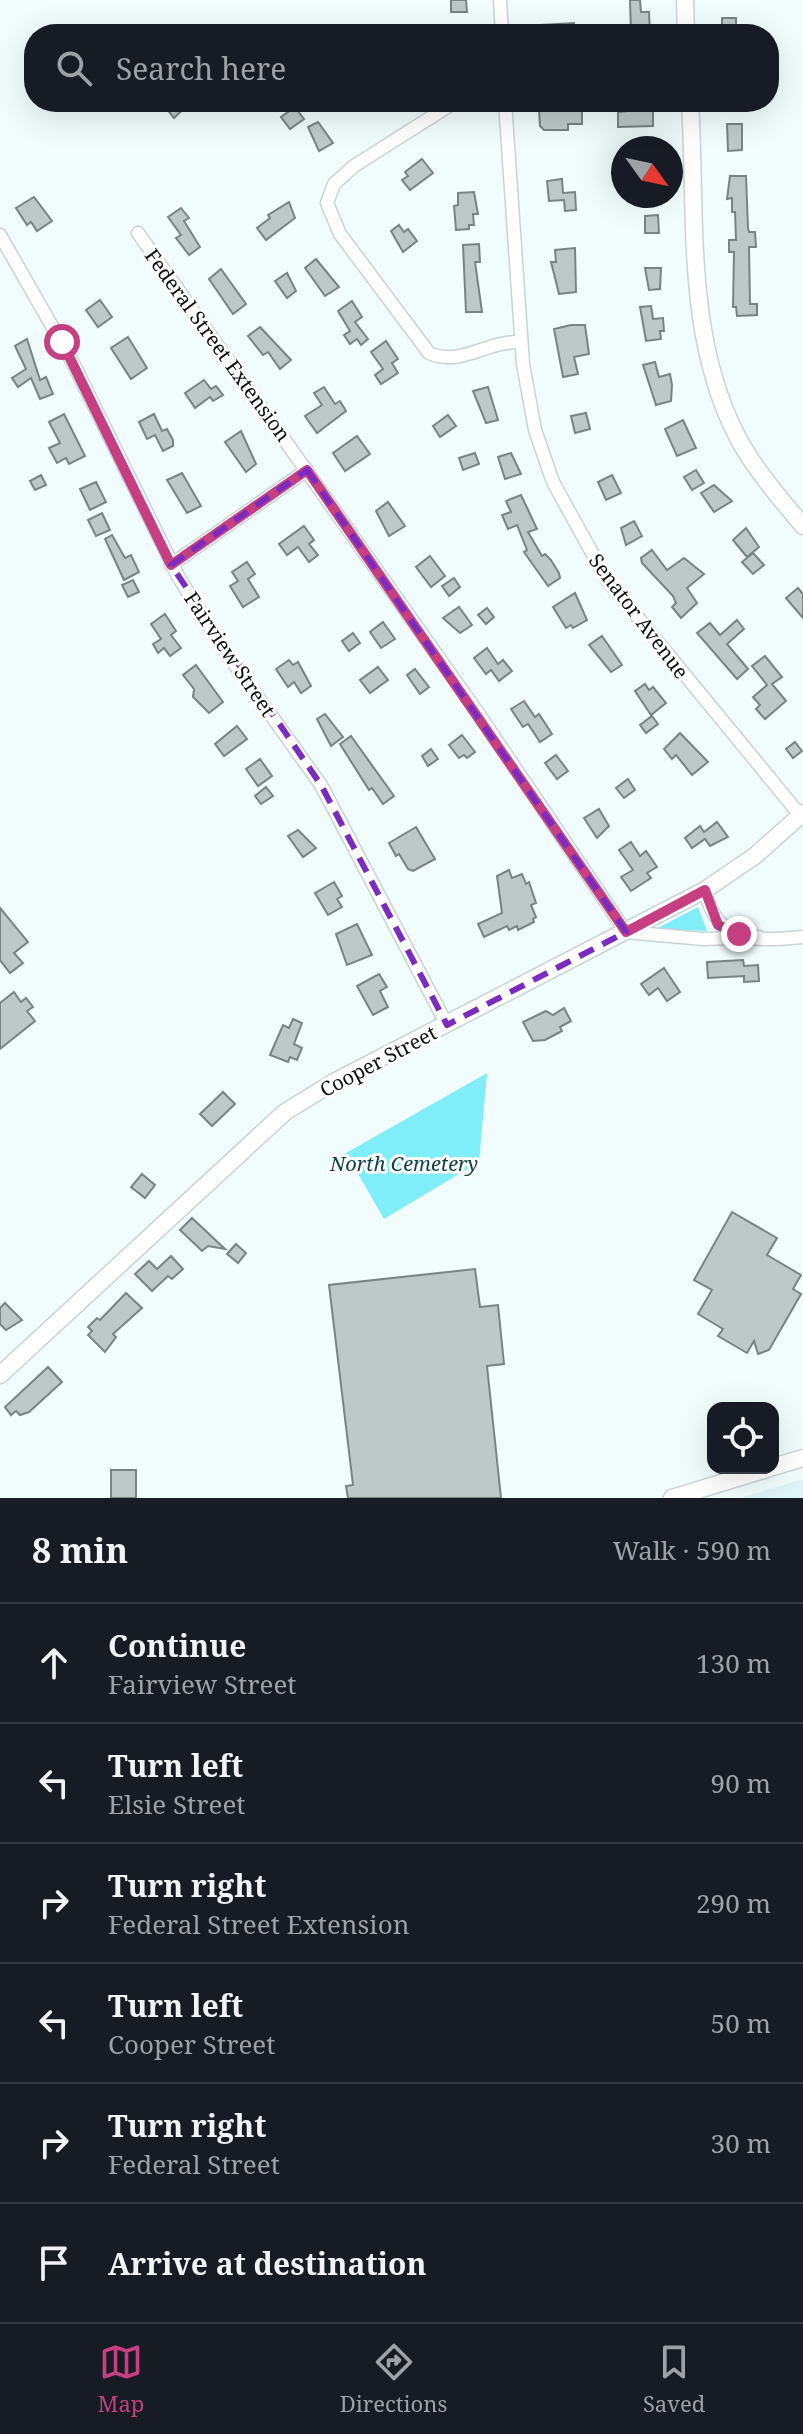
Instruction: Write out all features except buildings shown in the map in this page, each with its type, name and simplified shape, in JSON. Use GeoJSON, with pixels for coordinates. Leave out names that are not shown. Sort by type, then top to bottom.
{"type":"FeatureCollection","features":[{"type":"Feature","properties":{"kind":"street"},"geometry":{"type":"LineString","coordinates":[[500,0],[501,24]]}},
{"type":"Feature","properties":{"kind":"street"},"geometry":{"type":"LineString","coordinates":[[685,0],[686,24]]}},
{"type":"Feature","properties":{"kind":"street"},"geometry":{"type":"LineString","coordinates":[[440,112],[347,172],[331,189],[327,209],[340,234],[425,350],[456,359],[494,343],[520,342]]}},
{"type":"Feature","properties":{"kind":"street","name":"Senator Avenue"},"geometry":{"type":"LineString","coordinates":[[506,112],[520,342],[541,448],[556,490],[585,545],[635,617],[802,814]]}},
{"type":"Feature","properties":{"kind":"street"},"geometry":{"type":"LineString","coordinates":[[690,112],[698,283],[710,369],[746,452],[803,526]]}},
{"type":"Feature","properties":{"kind":"street","name":"Federal Street Extension"},"geometry":{"type":"LineString","coordinates":[[138,233],[307,470],[626,932]]}},
{"type":"Feature","properties":{"kind":"street","name":"Fairview Street"},"geometry":{"type":"LineString","coordinates":[[0,235],[73,363],[171,565],[231,660],[321,785],[447,1025]]}},
{"type":"Feature","properties":{"kind":"street"},"geometry":{"type":"LineString","coordinates":[[171,565],[307,470]]}},
{"type":"Feature","properties":{"kind":"street","name":"Cooper Street"},"geometry":{"type":"LineString","coordinates":[[0,1375],[273,1122],[334,1082],[705,890],[756,855],[802,814]]}},
{"type":"Feature","properties":{"kind":"street"},"geometry":{"type":"LineString","coordinates":[[705,890],[718,925],[759,937]]}},
{"type":"Feature","properties":{"kind":"street"},"geometry":{"type":"LineString","coordinates":[[626,932],[703,939],[803,937]]}},
{"type":"Feature","properties":{"kind":"street"},"geometry":{"type":"LineString","coordinates":[[779,1466],[803,1458]]}},
{"type":"Feature","properties":{"kind":"street"},"geometry":{"type":"LineString","coordinates":[[672,1498],[752,1474]]}},
{"type":"Feature","properties":{"kind":"highlighted area"},"geometry":{"type":"Polygon","coordinates":[[[307,470],[626,932],[447,1025],[321,785],[171,565],[307,470]]]}},
{"type":"Feature","properties":{"kind":"shaded area"},"geometry":{"type":"Polygon","coordinates":[[[803,1479],[803,1498],[740,1498],[803,1479]]]}},
{"type":"Feature","properties":{"kind":"green space"},"geometry":{"type":"Polygon","coordinates":[[[698,907],[707,931],[656,929],[698,907]]]}},
{"type":"Feature","properties":{"kind":"green space","name":"North Cemetery"},"geometry":{"type":"Polygon","coordinates":[[[487,1073],[479,1162],[384,1219],[346,1153],[487,1073]]]}},
{"type":"Feature","properties":{"kind":"route"},"geometry":{"type":"LineString","coordinates":[[62,342],[171,565],[307,470],[478,713],[626,932],[705,890],[718,925],[739,934]]}}]}
